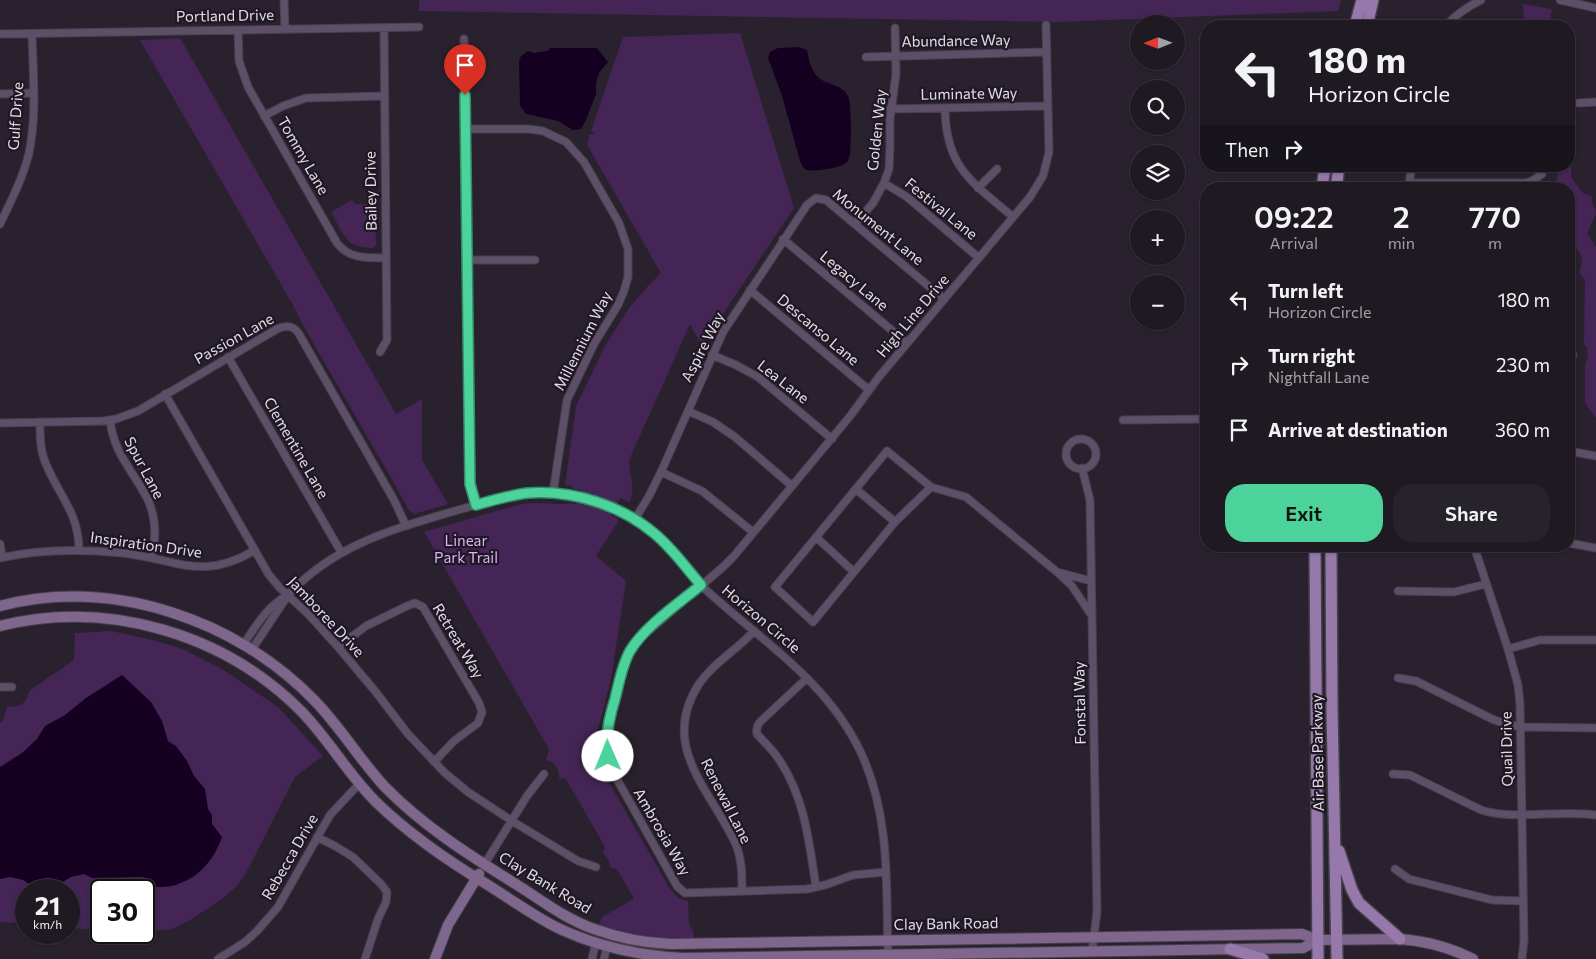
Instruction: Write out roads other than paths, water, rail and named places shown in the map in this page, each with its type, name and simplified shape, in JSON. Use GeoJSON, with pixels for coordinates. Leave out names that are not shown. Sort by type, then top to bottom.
{"type":"FeatureCollection","features":[{"type":"Feature","properties":{"kind":"main road"},"geometry":{"type":"LineString","coordinates":[[1357,20],[1362,0]]}},
{"type":"Feature","properties":{"kind":"main road"},"geometry":{"type":"LineString","coordinates":[[1369,20],[1374,0]]}},
{"type":"Feature","properties":{"kind":"main road","name":"Air Base Parkway"},"geometry":{"type":"LineString","coordinates":[[1315,552],[1318,959]]}},
{"type":"Feature","properties":{"kind":"main road","name":"Air Base Parkway"},"geometry":{"type":"LineString","coordinates":[[1331,552],[1337,959]]}},
{"type":"Feature","properties":{"kind":"main road"},"geometry":{"type":"LineString","coordinates":[[1334,838],[1355,897],[1364,909],[1400,939]]}},
{"type":"Feature","properties":{"kind":"main road"},"geometry":{"type":"LineString","coordinates":[[1230,949],[1263,959]]}},
{"type":"Feature","properties":{"kind":"street"},"geometry":{"type":"LineString","coordinates":[[284,0],[285,29]]}},
{"type":"Feature","properties":{"kind":"street"},"geometry":{"type":"LineString","coordinates":[[1451,20],[1467,6],[1481,0]]}},
{"type":"Feature","properties":{"kind":"street"},"geometry":{"type":"LineString","coordinates":[[1560,0],[1579,2],[1596,8]]}},
{"type":"Feature","properties":{"kind":"street","name":"High Line Drive"},"geometry":{"type":"LineString","coordinates":[[701,585],[728,562],[832,439],[907,343],[1038,186],[1047,163],[1049,144],[1046,24]]}},
{"type":"Feature","properties":{"kind":"street","name":"Portland Drive"},"geometry":{"type":"LineString","coordinates":[[0,34],[419,27]]}},
{"type":"Feature","properties":{"kind":"street","name":"Bailey Drive"},"geometry":{"type":"LineString","coordinates":[[380,352],[387,340],[384,28]]}},
{"type":"Feature","properties":{"kind":"street","name":"Golden Way"},"geometry":{"type":"LineString","coordinates":[[855,224],[873,203],[884,183],[890,158],[890,110],[896,83],[895,28]]}},
{"type":"Feature","properties":{"kind":"street","name":"Tommy Lane"},"geometry":{"type":"LineString","coordinates":[[238,30],[240,68],[248,87],[340,248],[357,257],[386,258]]}},
{"type":"Feature","properties":{"kind":"street","name":"Gulf Drive"},"geometry":{"type":"LineString","coordinates":[[0,224],[22,176],[28,154],[33,116],[32,34]]}},
{"type":"Feature","properties":{"kind":"street"},"geometry":{"type":"LineString","coordinates":[[464,39],[470,484],[476,505]]}},
{"type":"Feature","properties":{"kind":"street","name":"Abundance Way"},"geometry":{"type":"LineString","coordinates":[[866,56],[1047,52]]}},
{"type":"Feature","properties":{"kind":"street"},"geometry":{"type":"LineString","coordinates":[[0,94],[33,93]]}},
{"type":"Feature","properties":{"kind":"street"},"geometry":{"type":"LineString","coordinates":[[264,116],[283,106],[306,98],[384,96]]}},
{"type":"Feature","properties":{"kind":"street"},"geometry":{"type":"LineString","coordinates":[[1578,103],[1596,102]]}},
{"type":"Feature","properties":{"kind":"street","name":"Luminate Way"},"geometry":{"type":"LineString","coordinates":[[890,110],[1048,106]]}},
{"type":"Feature","properties":{"kind":"street"},"geometry":{"type":"LineString","coordinates":[[944,109],[950,150],[964,173],[978,188],[1013,217]]}},
{"type":"Feature","properties":{"kind":"street","name":"Millennium Way"},"geometry":{"type":"LineString","coordinates":[[466,129],[529,129],[543,131],[566,142],[584,162],[619,223],[628,248],[629,261],[624,291],[618,305],[594,344],[567,400],[554,493]]}},
{"type":"Feature","properties":{"kind":"street"},"geometry":{"type":"LineString","coordinates":[[978,188],[997,169]]}},
{"type":"Feature","properties":{"kind":"street"},"geometry":{"type":"LineString","coordinates":[[1528,182],[1542,174]]}},
{"type":"Feature","properties":{"kind":"street","name":"Festival Lane"},"geometry":{"type":"LineString","coordinates":[[884,183],[907,197],[979,258]]}},
{"type":"Feature","properties":{"kind":"street","name":"Monument Lane"},"geometry":{"type":"LineString","coordinates":[[816,198],[826,200],[944,299]]}},
{"type":"Feature","properties":{"kind":"street","name":"Aspire Way"},"geometry":{"type":"LineString","coordinates":[[635,519],[661,472],[723,332],[807,204],[816,198]]}},
{"type":"Feature","properties":{"kind":"street"},"geometry":{"type":"LineString","coordinates":[[0,204],[8,207]]}},
{"type":"Feature","properties":{"kind":"street","name":"Legacy Lane"},"geometry":{"type":"LineString","coordinates":[[783,239],[907,343]]}},
{"type":"Feature","properties":{"kind":"street"},"geometry":{"type":"LineString","coordinates":[[467,260],[535,260]]}},
{"type":"Feature","properties":{"kind":"street","name":"Descanso Lane"},"geometry":{"type":"LineString","coordinates":[[750,290],[869,390]]}},
{"type":"Feature","properties":{"kind":"street","name":"Passion Lane"},"geometry":{"type":"LineString","coordinates":[[0,422],[110,420],[130,414],[280,328],[289,326],[295,329],[394,500],[406,526]]}},
{"type":"Feature","properties":{"kind":"street","name":"Lea Lane"},"geometry":{"type":"LineString","coordinates":[[712,355],[758,377],[832,439]]}},
{"type":"Feature","properties":{"kind":"street","name":"Clementine Lane"},"geometry":{"type":"LineString","coordinates":[[228,357],[341,552]]}},
{"type":"Feature","properties":{"kind":"street","name":"Jamboree Drive"},"geometry":{"type":"LineString","coordinates":[[165,394],[275,582],[338,647],[408,734],[434,762],[468,792],[578,861],[596,867]]}},
{"type":"Feature","properties":{"kind":"street"},"geometry":{"type":"LineString","coordinates":[[688,410],[713,422],[736,437],[792,486]]}},
{"type":"Feature","properties":{"kind":"street"},"geometry":{"type":"LineString","coordinates":[[1123,420],[1200,419]]}},
{"type":"Feature","properties":{"kind":"street","name":"Spur Lane"},"geometry":{"type":"LineString","coordinates":[[110,420],[116,446],[148,501],[155,538],[152,557]]}},
{"type":"Feature","properties":{"kind":"street"},"geometry":{"type":"LineString","coordinates":[[40,422],[40,441],[46,463],[74,517],[79,539],[79,550]]}},
{"type":"Feature","properties":{"kind":"street"},"geometry":{"type":"LineString","coordinates":[[1084,439],[1092,443],[1096,455],[1093,462],[1086,468],[1082,468],[1074,467],[1066,453],[1072,442],[1084,439]]}},
{"type":"Feature","properties":{"kind":"street"},"geometry":{"type":"LineString","coordinates":[[931,487],[895,522],[813,622],[775,587],[887,451],[931,487],[966,497],[1072,586],[1092,616]]}},
{"type":"Feature","properties":{"kind":"street"},"geometry":{"type":"LineString","coordinates":[[1575,452],[1596,456]]}},
{"type":"Feature","properties":{"kind":"street","name":"Fonstal Way"},"geometry":{"type":"LineString","coordinates":[[1082,468],[1090,500],[1097,912],[1092,951]]}},
{"type":"Feature","properties":{"kind":"street"},"geometry":{"type":"LineString","coordinates":[[661,472],[702,491],[753,532]]}},
{"type":"Feature","properties":{"kind":"street"},"geometry":{"type":"LineString","coordinates":[[856,489],[895,522]]}},
{"type":"Feature","properties":{"kind":"street","name":"Horizon Circle"},"geometry":{"type":"LineString","coordinates":[[247,648],[288,595],[312,572],[341,552],[368,539],[476,505],[515,495],[554,493],[579,497],[614,508],[635,519],[656,534],[701,585],[808,678],[847,727],[868,768],[881,816],[886,872],[888,957]]}},
{"type":"Feature","properties":{"kind":"street"},"geometry":{"type":"LineString","coordinates":[[816,537],[854,572]]}},
{"type":"Feature","properties":{"kind":"street"},"geometry":{"type":"LineString","coordinates":[[0,544],[1,557]]}},
{"type":"Feature","properties":{"kind":"street"},"geometry":{"type":"LineString","coordinates":[[1575,544],[1596,548]]}},
{"type":"Feature","properties":{"kind":"street","name":"Inspiration Drive"},"geometry":{"type":"LineString","coordinates":[[1,557],[79,550],[152,557],[180,565],[205,567],[229,562],[255,550]]}},
{"type":"Feature","properties":{"kind":"street","name":"Quail Drive"},"geometry":{"type":"LineString","coordinates":[[1475,552],[1518,685],[1524,901],[1522,959]]}},
{"type":"Feature","properties":{"kind":"street"},"geometry":{"type":"LineString","coordinates":[[1056,572],[1091,581]]}},
{"type":"Feature","properties":{"kind":"street"},"geometry":{"type":"LineString","coordinates":[[1398,592],[1454,592],[1486,584]]}},
{"type":"Feature","properties":{"kind":"street","name":"Ambrosia Way"},"geometry":{"type":"LineString","coordinates":[[701,585],[647,630],[631,650],[625,663],[609,719],[607,738],[607,750],[614,774],[680,889],[687,894],[796,890],[816,888],[853,875],[886,872]]}},
{"type":"Feature","properties":{"kind":"street","name":"Horizon Circle"},"geometry":{"type":"LineString","coordinates":[[247,648],[261,616],[279,600],[288,595]]}},
{"type":"Feature","properties":{"kind":"street","name":"Clay Bank Road"},"geometry":{"type":"LineString","coordinates":[[0,606],[34,600],[106,599],[160,608],[197,621],[247,648],[278,668],[315,701],[334,722],[372,773],[409,810],[456,846],[580,923],[634,940],[671,944],[1302,934],[1318,940],[1400,939],[1440,946],[1473,959]]}},
{"type":"Feature","properties":{"kind":"street","name":"Retreat Way"},"geometry":{"type":"LineString","coordinates":[[338,647],[366,626],[407,606],[415,604],[423,607],[479,703],[482,712],[478,722],[434,762]]}},
{"type":"Feature","properties":{"kind":"street","name":"Clay Bank Road"},"geometry":{"type":"LineString","coordinates":[[0,626],[28,620],[57,618],[104,619],[139,623],[190,638],[235,660],[284,695],[321,733],[359,784],[374,800],[428,846],[553,925],[607,946],[652,955],[684,958],[888,957],[1092,951],[1199,954],[1230,949],[1303,948],[1318,940]]}},
{"type":"Feature","properties":{"kind":"street","name":"Renewal Lane"},"geometry":{"type":"LineString","coordinates":[[742,891],[737,847],[692,767],[685,746],[684,727],[690,700],[703,678],[754,631]]}},
{"type":"Feature","properties":{"kind":"street"},"geometry":{"type":"LineString","coordinates":[[1508,649],[1540,640],[1596,640]]}},
{"type":"Feature","properties":{"kind":"street"},"geometry":{"type":"LineString","coordinates":[[808,678],[758,724],[756,730],[760,738],[780,762],[796,792],[805,818],[816,888]]}},
{"type":"Feature","properties":{"kind":"street"},"geometry":{"type":"LineString","coordinates":[[1398,678],[1416,681],[1492,719],[1506,724],[1596,728]]}},
{"type":"Feature","properties":{"kind":"street"},"geometry":{"type":"LineString","coordinates":[[0,686],[12,687]]}},
{"type":"Feature","properties":{"kind":"street"},"geometry":{"type":"LineString","coordinates":[[435,959],[448,925],[527,796],[544,774]]}},
{"type":"Feature","properties":{"kind":"street"},"geometry":{"type":"LineString","coordinates":[[1393,774],[1410,775],[1486,812],[1504,814],[1596,815]]}},
{"type":"Feature","properties":{"kind":"street","name":"Rebecca Drive"},"geometry":{"type":"LineString","coordinates":[[218,959],[245,942],[278,907],[330,815],[359,784]]}},
{"type":"Feature","properties":{"kind":"street"},"geometry":{"type":"LineString","coordinates":[[317,838],[335,846],[353,858],[387,892],[386,902],[378,919],[365,959]]}},
{"type":"Feature","properties":{"kind":"street"},"geometry":{"type":"LineString","coordinates":[[1395,869],[1409,879],[1492,900],[1524,901]]}},
{"type":"Feature","properties":{"kind":"street"},"geometry":{"type":"LineString","coordinates":[[592,959],[596,942]]}},
{"type":"Feature","properties":{"kind":"street"},"geometry":{"type":"LineString","coordinates":[[604,959],[607,946]]}},
{"type":"Feature","properties":{"kind":"park label","name":"Linear Park Trail"},"geometry":{"type":"Point","coordinates":[466,550]}}]}
